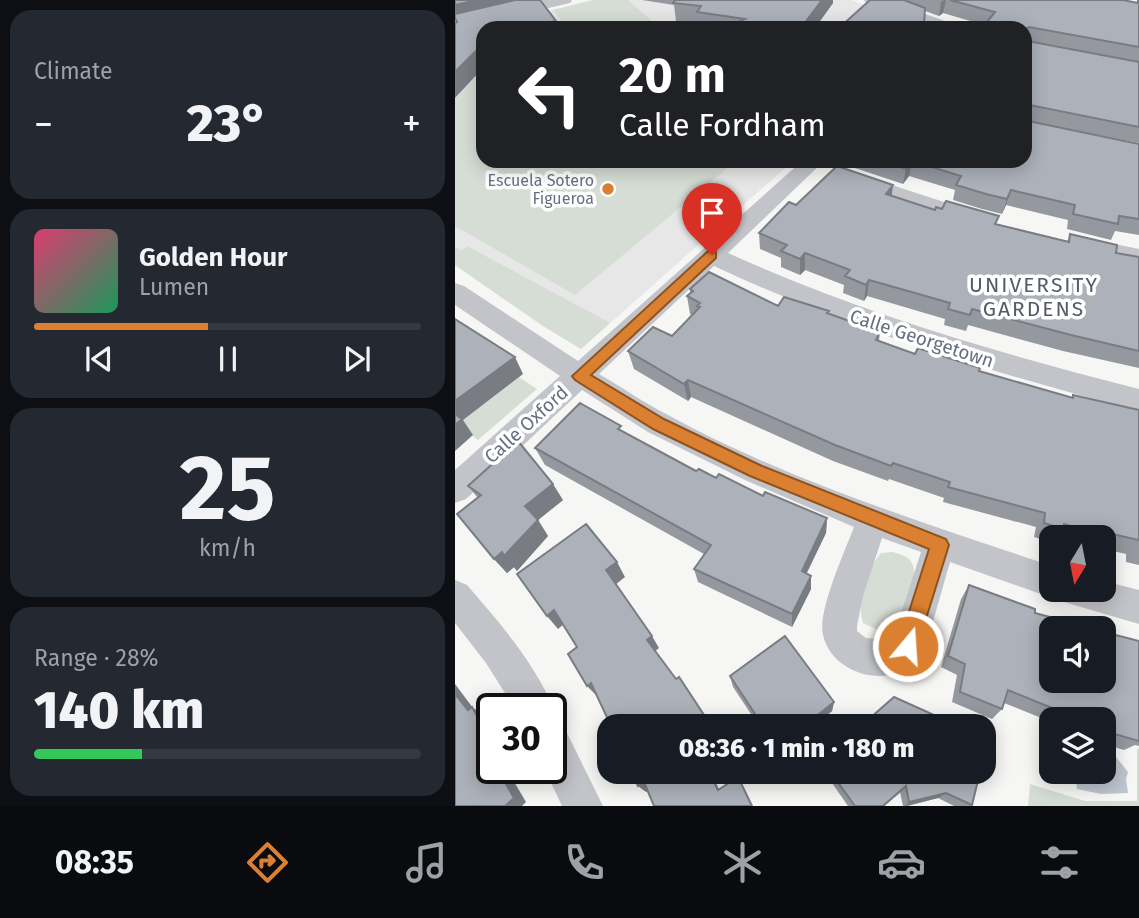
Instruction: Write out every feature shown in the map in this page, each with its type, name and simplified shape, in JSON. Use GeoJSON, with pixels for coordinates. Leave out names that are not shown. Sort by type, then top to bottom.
{"type":"FeatureCollection","features":[{"type":"Feature","properties":{"kind":"street"},"geometry":{"type":"LineString","coordinates":[[455,25],[559,0]]}},
{"type":"Feature","properties":{"kind":"street"},"geometry":{"type":"LineString","coordinates":[[872,0],[928,21]]}},
{"type":"Feature","properties":{"kind":"street","name":"Calle Oxford"},"geometry":{"type":"LineString","coordinates":[[455,489],[807,168]]}},
{"type":"Feature","properties":{"kind":"street"},"geometry":{"type":"LineString","coordinates":[[825,168],[906,198],[997,225]]}},
{"type":"Feature","properties":{"kind":"street"},"geometry":{"type":"LineString","coordinates":[[1060,241],[1139,257]]}},
{"type":"Feature","properties":{"kind":"street","name":"Calle Georgetown"},"geometry":{"type":"LineString","coordinates":[[712,255],[764,281],[900,333],[1009,367],[1139,400]]}},
{"type":"Feature","properties":{"kind":"street"},"geometry":{"type":"LineString","coordinates":[[455,292],[580,376],[658,424],[756,471],[872,520],[1039,578]]}},
{"type":"Feature","properties":{"kind":"street"},"geometry":{"type":"LineString","coordinates":[[872,520],[841,616],[840,634],[847,645],[871,658],[897,657],[908,646],[939,545]]}},
{"type":"Feature","properties":{"kind":"street"},"geometry":{"type":"LineString","coordinates":[[455,597],[479,624],[527,693]]}},
{"type":"Feature","properties":{"kind":"street"},"geometry":{"type":"LineString","coordinates":[[1117,601],[1139,607]]}},
{"type":"Feature","properties":{"kind":"street"},"geometry":{"type":"LineString","coordinates":[[567,773],[583,806]]}},
{"type":"Feature","properties":{"kind":"shaded area","name":"Escuela Sotero Figueroa"},"geometry":{"type":"Polygon","coordinates":[[[593,0],[851,0],[904,21],[508,21],[593,0]]]}},
{"type":"Feature","properties":{"kind":"shaded area"},"geometry":{"type":"Polygon","coordinates":[[[593,0],[628,0],[652,21],[561,21],[553,10],[593,0]]]}},
{"type":"Feature","properties":{"kind":"shaded area","name":"Escuela Sotero Figueroa"},"geometry":{"type":"Polygon","coordinates":[[[476,29],[476,168],[785,168],[581,349],[455,265],[455,34],[476,29]]]}},
{"type":"Feature","properties":{"kind":"shaded area"},"geometry":{"type":"Polygon","coordinates":[[[476,76],[476,168],[728,168],[575,295],[455,226],[455,99],[476,76]]]}},
{"type":"Feature","properties":{"kind":"shaded area"},"geometry":{"type":"Polygon","coordinates":[[[467,246],[610,323],[581,349],[455,265],[455,247],[462,250],[467,246]]]}},
{"type":"Feature","properties":{"kind":"shaded area"},"geometry":{"type":"Polygon","coordinates":[[[519,377],[537,389],[478,440],[455,422],[455,401],[484,404],[519,377]]]}},
{"type":"Feature","properties":{"kind":"shaded area"},"geometry":{"type":"Polygon","coordinates":[[[893,552],[909,559],[913,566],[913,585],[897,624],[892,630],[880,631],[863,623],[862,596],[867,577],[876,560],[881,553],[893,552]]]}},
{"type":"Feature","properties":{"kind":"shaded area"},"geometry":{"type":"Polygon","coordinates":[[[1137,748],[1139,806],[1028,806],[1030,784],[1085,801],[1137,801],[1137,748]]]}},
{"type":"Feature","properties":{"kind":"shaded area"},"geometry":{"type":"Polygon","coordinates":[[[1116,757],[1128,772],[1128,793],[1101,794],[1077,789],[1076,784],[1116,784],[1116,757]]]}},
{"type":"Feature","properties":{"kind":"building"},"geometry":{"type":"Polygon","coordinates":[[[455,0],[477,0],[455,5],[455,0]]]}},
{"type":"Feature","properties":{"kind":"building"},"geometry":{"type":"Polygon","coordinates":[[[515,0],[540,0],[556,21],[476,21],[476,51],[455,72],[455,14],[515,0]]]}},
{"type":"Feature","properties":{"kind":"building"},"geometry":{"type":"Polygon","coordinates":[[[675,0],[822,0],[806,21],[741,21],[745,19],[697,12],[701,6],[673,3],[675,0]]]}},
{"type":"Feature","properties":{"kind":"building"},"geometry":{"type":"Polygon","coordinates":[[[870,0],[904,0],[925,8],[924,21],[847,21],[870,0]]]}},
{"type":"Feature","properties":{"kind":"building"},"geometry":{"type":"Polygon","coordinates":[[[950,0],[1139,1],[1139,47],[1032,28],[1032,21],[988,21],[995,12],[950,0]]]}},
{"type":"Feature","properties":{"kind":"building"},"geometry":{"type":"Polygon","coordinates":[[[1032,42],[1139,62],[1139,127],[1032,105],[1032,42]]]}},
{"type":"Feature","properties":{"kind":"building"},"geometry":{"type":"Polygon","coordinates":[[[1032,122],[1139,144],[1139,219],[1119,216],[1118,224],[1073,214],[1075,205],[1011,190],[1007,199],[986,194],[956,185],[961,176],[935,168],[1032,168],[1032,122]]]}},
{"type":"Feature","properties":{"kind":"building"},"geometry":{"type":"Polygon","coordinates":[[[835,168],[843,168],[893,185],[886,194],[935,210],[936,207],[942,209],[946,201],[999,216],[995,224],[1069,242],[1070,234],[1117,245],[1116,253],[1139,257],[1139,351],[972,309],[970,315],[948,309],[950,303],[869,280],[866,285],[845,276],[850,270],[805,253],[800,259],[781,251],[787,245],[759,233],[789,202],[796,205],[835,168]]]}},
{"type":"Feature","properties":{"kind":"building"},"geometry":{"type":"Polygon","coordinates":[[[709,272],[778,306],[784,297],[829,311],[827,313],[880,332],[876,340],[915,354],[918,348],[980,368],[979,371],[1073,398],[1073,395],[1139,410],[1139,540],[1117,535],[1117,525],[1044,523],[1045,513],[948,487],[950,482],[893,463],[891,466],[835,445],[688,380],[684,384],[628,351],[653,327],[672,336],[700,307],[697,306],[700,303],[687,296],[693,291],[690,289],[709,272]]]}},
{"type":"Feature","properties":{"kind":"building"},"geometry":{"type":"Polygon","coordinates":[[[455,319],[515,357],[455,401],[455,319]]]}},
{"type":"Feature","properties":{"kind":"building"},"geometry":{"type":"Polygon","coordinates":[[[580,403],[621,426],[618,429],[696,471],[699,469],[716,478],[719,474],[763,496],[765,492],[827,518],[802,571],[811,576],[792,614],[694,569],[711,545],[535,448],[580,403]]]}},
{"type":"Feature","properties":{"kind":"building"},"geometry":{"type":"Polygon","coordinates":[[[455,414],[462,419],[455,425],[455,414]]]}},
{"type":"Feature","properties":{"kind":"building"},"geometry":{"type":"Polygon","coordinates":[[[518,441],[553,484],[525,506],[538,520],[504,556],[502,552],[494,559],[457,514],[481,495],[468,486],[518,441]]]}},
{"type":"Feature","properties":{"kind":"building"},"geometry":{"type":"Polygon","coordinates":[[[586,524],[617,562],[606,570],[652,636],[647,640],[676,679],[679,677],[703,714],[605,714],[591,683],[587,686],[568,654],[577,647],[554,610],[547,616],[517,574],[586,524]]]}},
{"type":"Feature","properties":{"kind":"building"},"geometry":{"type":"Polygon","coordinates":[[[969,585],[1035,609],[1035,613],[1046,616],[1039,616],[1039,693],[1116,693],[1116,635],[1139,641],[1139,741],[1116,734],[1116,707],[1050,707],[1008,690],[1002,709],[960,692],[965,664],[948,656],[969,585]]]}},
{"type":"Feature","properties":{"kind":"building"},"geometry":{"type":"Polygon","coordinates":[[[785,636],[834,702],[819,714],[755,714],[730,676],[785,636]]]}},
{"type":"Feature","properties":{"kind":"building"},"geometry":{"type":"Polygon","coordinates":[[[455,694],[468,710],[472,707],[476,714],[476,784],[506,784],[514,798],[505,806],[455,806],[455,694]]]}},
{"type":"Feature","properties":{"kind":"building"},"geometry":{"type":"Polygon","coordinates":[[[894,697],[932,714],[875,714],[894,697]]]}},
{"type":"Feature","properties":{"kind":"building"},"geometry":{"type":"Polygon","coordinates":[[[645,784],[715,784],[718,790],[727,784],[741,784],[752,806],[654,806],[645,784]]]}},
{"type":"Feature","properties":{"kind":"building"},"geometry":{"type":"Polygon","coordinates":[[[839,784],[977,784],[972,805],[946,793],[909,802],[906,786],[883,806],[855,806],[839,784]]]}},
{"type":"Feature","properties":{"kind":"place","name":"Escuela Sotero Figueroa"},"geometry":{"type":"Point","coordinates":[608,189]}},
{"type":"Feature","properties":{"kind":"district","name":"UNIVERSITY GARDENS"},"geometry":{"type":"Point","coordinates":[1034,297]}},
{"type":"Feature","properties":{"kind":"route"},"geometry":{"type":"LineString","coordinates":[[712,255],[580,376],[658,424],[756,471],[939,545],[908,646]]}}]}
